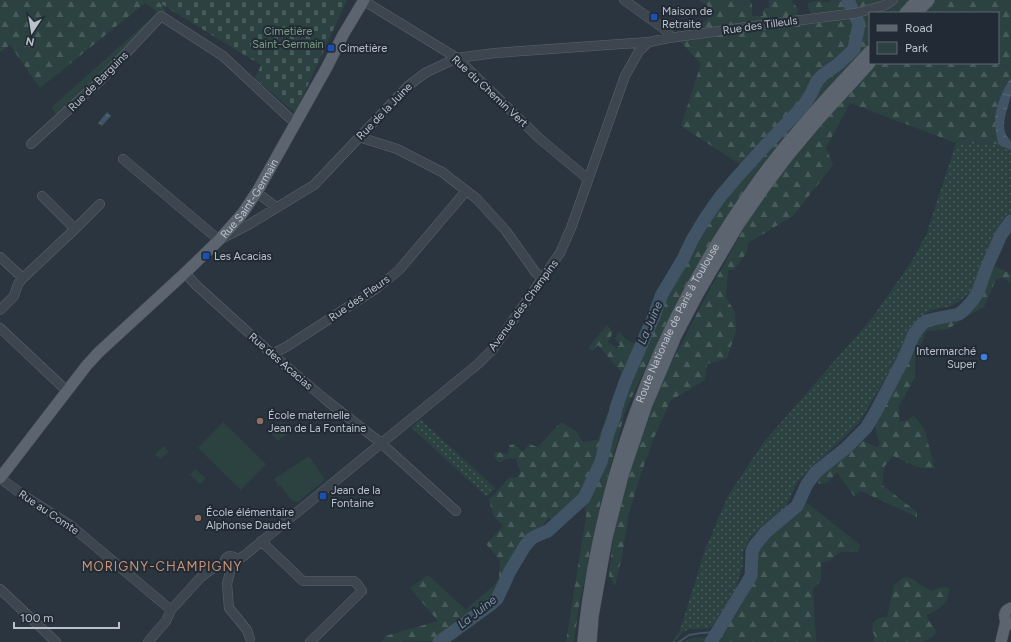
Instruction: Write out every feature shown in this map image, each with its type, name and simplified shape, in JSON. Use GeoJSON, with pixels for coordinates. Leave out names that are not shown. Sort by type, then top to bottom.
{"type":"FeatureCollection","features":[{"type":"Feature","properties":{"kind":"main road","name":"Rue Saint-Germain"},"geometry":{"type":"LineString","coordinates":[[0,478],[87,365],[219,240],[242,214],[256,192],[364,0]]}},
{"type":"Feature","properties":{"kind":"main road"},"geometry":{"type":"LineString","coordinates":[[906,12],[917,0]]}},
{"type":"Feature","properties":{"kind":"main road"},"geometry":{"type":"LineString","coordinates":[[918,12],[929,0]]}},
{"type":"Feature","properties":{"kind":"main road","name":"Route Nationale de Paris à Toulouse"},"geometry":{"type":"LineString","coordinates":[[583,642],[585,617],[599,536],[615,474],[630,425],[668,333],[689,291],[732,220],[756,184],[783,148],[815,110],[869,52]]}},
{"type":"Feature","properties":{"kind":"main road","name":"Route Nationale de Paris à Toulouse"},"geometry":{"type":"LineString","coordinates":[[591,642],[593,616],[607,537],[623,475],[647,404],[676,336],[698,294],[739,224],[764,188],[819,119],[869,64]]}},
{"type":"Feature","properties":{"kind":"main road"},"geometry":{"type":"LineString","coordinates":[[1002,642],[1009,624],[1004,617],[1005,612],[1011,607]]}},
{"type":"Feature","properties":{"kind":"street","name":"Rue du Chemin Vert"},"geometry":{"type":"LineString","coordinates":[[364,0],[457,58],[540,139],[588,179]]}},
{"type":"Feature","properties":{"kind":"street"},"geometry":{"type":"LineString","coordinates":[[624,0],[669,34],[669,38],[649,42]]}},
{"type":"Feature","properties":{"kind":"street","name":"Rue des Tilleuls"},"geometry":{"type":"LineString","coordinates":[[669,38],[855,13],[885,5],[892,0]]}},
{"type":"Feature","properties":{"kind":"street","name":"Rue de Barguins"},"geometry":{"type":"LineString","coordinates":[[31,144],[99,82],[161,16],[223,56],[295,123]]}},
{"type":"Feature","properties":{"kind":"street","name":"Rue de la Juine"},"geometry":{"type":"LineString","coordinates":[[219,240],[248,225],[314,185],[408,86],[425,73],[457,58],[495,53],[649,42]]}},
{"type":"Feature","properties":{"kind":"street","name":"Avenue des Champins"},"geometry":{"type":"LineString","coordinates":[[148,642],[166,621],[171,610],[210,570],[216,567],[231,565],[244,555],[478,364],[493,349],[560,254],[571,228],[625,76],[639,51],[649,42]]}},
{"type":"Feature","properties":{"kind":"street"},"geometry":{"type":"LineString","coordinates":[[359,138],[397,149],[442,172],[477,199],[506,231],[536,273],[542,278]]}},
{"type":"Feature","properties":{"kind":"street"},"geometry":{"type":"LineString","coordinates":[[124,159],[219,240]]}},
{"type":"Feature","properties":{"kind":"street","name":"Rue des Fleurs"},"geometry":{"type":"LineString","coordinates":[[272,354],[286,348],[377,288],[399,270],[466,191]]}},
{"type":"Feature","properties":{"kind":"street"},"geometry":{"type":"LineString","coordinates":[[256,192],[276,207]]}},
{"type":"Feature","properties":{"kind":"street"},"geometry":{"type":"LineString","coordinates":[[42,196],[76,229]]}},
{"type":"Feature","properties":{"kind":"street"},"geometry":{"type":"LineString","coordinates":[[0,310],[14,296],[18,284],[23,278],[76,229],[100,204]]}},
{"type":"Feature","properties":{"kind":"street"},"geometry":{"type":"LineString","coordinates":[[0,257],[23,278]]}},
{"type":"Feature","properties":{"kind":"street","name":"Rue des Acacias"},"geometry":{"type":"LineString","coordinates":[[185,273],[196,285],[272,354],[326,400],[382,443],[456,511]]}},
{"type":"Feature","properties":{"kind":"street"},"geometry":{"type":"LineString","coordinates":[[0,328],[67,391]]}},
{"type":"Feature","properties":{"kind":"street","name":"Rue au Comte"},"geometry":{"type":"LineString","coordinates":[[0,478],[26,497],[70,525],[171,610]]}},
{"type":"Feature","properties":{"kind":"street"},"geometry":{"type":"LineString","coordinates":[[261,541],[303,581],[354,581],[362,591],[310,642]]}},
{"type":"Feature","properties":{"kind":"street"},"geometry":{"type":"LineString","coordinates":[[231,565],[227,584],[229,608],[247,630],[250,639]]}},
{"type":"Feature","properties":{"kind":"street"},"geometry":{"type":"LineString","coordinates":[[0,589],[56,642]]}},
{"type":"Feature","properties":{"kind":"green space"},"geometry":{"type":"Polygon","coordinates":[[[0,0],[160,0],[165,11],[57,115],[51,108],[158,12],[145,3],[40,88],[10,45],[0,52],[0,0]]]}},
{"type":"Feature","properties":{"kind":"green space","name":"Cimetière Saint-Germain"},"geometry":{"type":"Polygon","coordinates":[[[160,0],[347,0],[295,113],[255,78],[261,65],[158,2],[160,0]]]}},
{"type":"Feature","properties":{"kind":"green space"},"geometry":{"type":"Polygon","coordinates":[[[699,0],[750,0],[752,4],[752,16],[763,16],[763,11],[765,8],[769,8],[769,0],[791,0],[798,9],[797,17],[809,17],[811,13],[808,3],[815,1],[1011,0],[1011,78],[1007,84],[996,113],[995,122],[998,144],[956,143],[850,103],[826,148],[833,165],[793,216],[748,243],[747,252],[734,270],[728,270],[726,298],[735,312],[736,331],[727,358],[707,364],[705,380],[670,401],[651,445],[629,513],[622,556],[615,586],[609,576],[614,529],[627,482],[662,381],[703,302],[743,230],[725,219],[665,326],[625,412],[600,505],[579,606],[574,642],[566,642],[586,516],[584,503],[572,507],[555,521],[548,518],[535,534],[523,543],[509,567],[497,595],[484,607],[478,609],[469,617],[466,626],[445,642],[382,642],[385,636],[438,621],[410,588],[428,575],[466,610],[494,585],[499,578],[500,560],[486,544],[503,526],[493,515],[489,499],[500,489],[508,478],[518,477],[521,472],[517,464],[517,458],[506,459],[499,462],[496,460],[494,454],[496,452],[508,454],[510,445],[514,444],[523,452],[529,444],[538,447],[561,422],[576,431],[583,442],[598,440],[622,373],[598,345],[593,351],[588,348],[607,325],[613,332],[608,342],[616,348],[620,345],[615,338],[619,332],[627,340],[635,344],[660,289],[708,208],[741,165],[681,126],[701,64],[681,42],[715,12],[699,0]]]}},
{"type":"Feature","properties":{"kind":"green space"},"geometry":{"type":"Polygon","coordinates":[[[956,143],[998,144],[1011,150],[1011,214],[1004,220],[983,260],[975,286],[964,298],[949,307],[931,310],[920,318],[914,325],[902,351],[858,424],[797,482],[785,509],[766,523],[751,537],[743,551],[743,564],[736,589],[712,627],[686,630],[674,642],[672,642],[680,630],[705,550],[728,496],[763,443],[872,318],[912,261],[926,235],[956,143]]]}},
{"type":"Feature","properties":{"kind":"green space"},"geometry":{"type":"Polygon","coordinates":[[[996,267],[1011,274],[1011,282],[1002,278],[996,279],[984,307],[948,329],[927,331],[915,357],[915,377],[899,406],[900,421],[906,421],[914,416],[924,428],[935,469],[917,467],[893,456],[884,467],[882,485],[917,512],[917,517],[861,491],[854,496],[837,472],[827,483],[818,483],[818,473],[829,464],[837,462],[860,440],[878,447],[880,444],[874,421],[924,326],[931,321],[963,314],[970,308],[979,304],[993,268],[996,267]]]}},
{"type":"Feature","properties":{"kind":"green space"},"geometry":{"type":"Polygon","coordinates":[[[420,419],[495,488],[487,497],[412,428],[420,419]]]}},
{"type":"Feature","properties":{"kind":"green space"},"geometry":{"type":"Polygon","coordinates":[[[223,422],[266,464],[241,490],[198,448],[223,422]]]}},
{"type":"Feature","properties":{"kind":"green space"},"geometry":{"type":"Polygon","coordinates":[[[281,422],[289,433],[277,441],[269,430],[281,422]]]}},
{"type":"Feature","properties":{"kind":"green space"},"geometry":{"type":"Polygon","coordinates":[[[164,446],[169,452],[160,459],[155,454],[164,446]]]}},
{"type":"Feature","properties":{"kind":"green space"},"geometry":{"type":"Polygon","coordinates":[[[309,456],[325,480],[298,502],[291,500],[280,485],[276,485],[278,484],[274,479],[309,456]]]}},
{"type":"Feature","properties":{"kind":"green space"},"geometry":{"type":"Polygon","coordinates":[[[195,469],[206,478],[200,484],[190,475],[195,469]]]}},
{"type":"Feature","properties":{"kind":"green space"},"geometry":{"type":"Polygon","coordinates":[[[806,502],[860,545],[858,552],[840,552],[830,560],[821,563],[821,580],[813,589],[816,641],[819,642],[683,642],[691,638],[718,636],[737,607],[752,579],[756,550],[760,543],[806,502]]]}},
{"type":"Feature","properties":{"kind":"green space"},"geometry":{"type":"Polygon","coordinates":[[[905,577],[913,579],[931,591],[947,587],[949,588],[947,599],[943,606],[927,615],[927,618],[936,632],[930,639],[921,642],[873,642],[875,636],[872,629],[874,622],[879,618],[887,617],[894,585],[905,577]]]}},
{"type":"Feature","properties":{"kind":"water"},"geometry":{"type":"Polygon","coordinates":[[[1011,78],[1011,95],[1004,125],[1007,136],[1011,141],[1011,150],[998,144],[995,121],[996,110],[1000,98],[1011,78]]]}},
{"type":"Feature","properties":{"kind":"water"},"geometry":{"type":"Polygon","coordinates":[[[107,112],[111,116],[102,126],[98,123],[107,112]]]}},
{"type":"Feature","properties":{"kind":"waterway","name":"La Juine"},"geometry":{"type":"LineString","coordinates":[[439,642],[497,599],[510,571],[531,539],[548,531],[584,498],[601,462],[608,433],[626,380],[662,294],[704,220],[720,197],[737,177],[804,105],[817,81],[854,49],[859,24],[848,0]]}},
{"type":"Feature","properties":{"kind":"waterway"},"geometry":{"type":"LineString","coordinates":[[711,642],[751,576],[752,551],[755,545],[766,532],[797,506],[807,484],[816,472],[846,448],[866,428],[904,358],[914,334],[921,325],[926,321],[959,314],[973,300],[978,292],[1001,235],[1011,221]]}},
{"type":"Feature","properties":{"kind":"waterway"},"geometry":{"type":"LineString","coordinates":[[679,642],[689,635],[717,632]]}},
{"type":"Feature","properties":{"kind":"place","name":"Maison de Retraite"},"geometry":{"type":"Point","coordinates":[654,17]}},
{"type":"Feature","properties":{"kind":"place","name":"Cimetière"},"geometry":{"type":"Point","coordinates":[331,48]}},
{"type":"Feature","properties":{"kind":"place","name":"Les Acacias"},"geometry":{"type":"Point","coordinates":[206,256]}},
{"type":"Feature","properties":{"kind":"place","name":"Intermarché Super"},"geometry":{"type":"Point","coordinates":[984,357]}},
{"type":"Feature","properties":{"kind":"place","name":"École maternelle Jean de La Fontaine"},"geometry":{"type":"Point","coordinates":[260,421]}},
{"type":"Feature","properties":{"kind":"place","name":"Jean de la Fontaine"},"geometry":{"type":"Point","coordinates":[323,496]}},
{"type":"Feature","properties":{"kind":"place","name":"École élémentaire Alphonse Daudet"},"geometry":{"type":"Point","coordinates":[198,518]}},
{"type":"Feature","properties":{"kind":"district","name":"MORIGNY-CHAMPIGNY"},"geometry":{"type":"Point","coordinates":[162,566]}}]}
